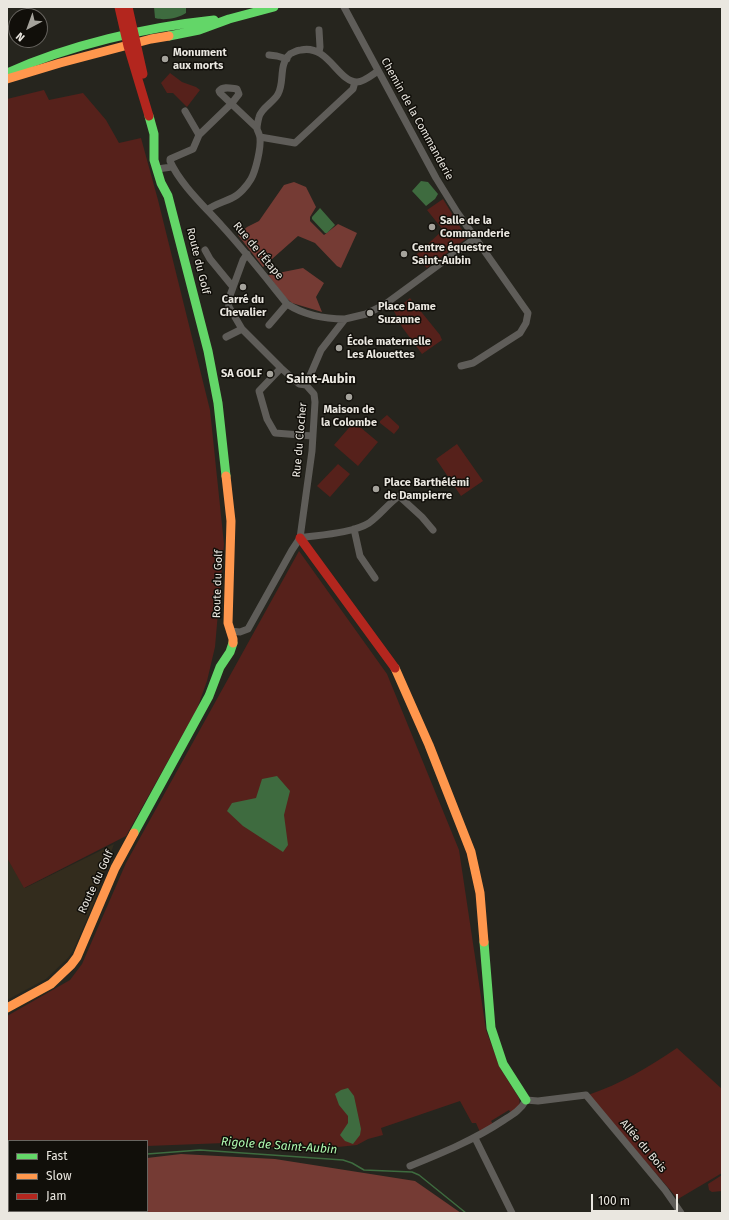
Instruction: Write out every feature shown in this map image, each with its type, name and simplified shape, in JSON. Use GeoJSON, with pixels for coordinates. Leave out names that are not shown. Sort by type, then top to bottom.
{"type":"FeatureCollection","features":[{"type":"Feature","properties":{"kind":"street"},"geometry":{"type":"LineString","coordinates":[[119,7],[130,31]]}},
{"type":"Feature","properties":{"kind":"street"},"geometry":{"type":"LineString","coordinates":[[128,7],[130,31]]}},
{"type":"Feature","properties":{"kind":"street"},"geometry":{"type":"LineString","coordinates":[[7,79],[60,63],[151,39],[199,30],[229,19],[274,7]]}},
{"type":"Feature","properties":{"kind":"street","name":"Chemin de la Commanderie"},"geometry":{"type":"LineString","coordinates":[[344,7],[436,178],[474,239],[528,313],[526,323],[520,333],[474,363],[461,366]]}},
{"type":"Feature","properties":{"kind":"street"},"geometry":{"type":"LineString","coordinates":[[7,73],[29,63],[130,31],[229,19]]}},
{"type":"Feature","properties":{"kind":"street"},"geometry":{"type":"LineString","coordinates":[[319,30],[319,52]]}},
{"type":"Feature","properties":{"kind":"street","name":"Route du Golf"},"geometry":{"type":"LineString","coordinates":[[7,1008],[51,984],[71,965],[77,957],[115,868],[209,696],[220,667],[233,645],[233,639],[228,623],[231,520],[224,443],[218,403],[206,344],[181,239],[168,196],[161,183],[157,169],[153,152],[154,134],[144,96],[146,85],[132,45],[130,31]]}},
{"type":"Feature","properties":{"kind":"street"},"geometry":{"type":"LineString","coordinates":[[208,210],[212,206],[233,198],[252,178],[256,166],[260,137],[257,128],[259,115],[278,95],[283,67],[290,55],[296,51],[304,49],[319,52],[349,80],[355,82],[364,80],[378,71]]}},
{"type":"Feature","properties":{"kind":"street"},"geometry":{"type":"LineString","coordinates":[[269,55],[287,59]]}},
{"type":"Feature","properties":{"kind":"street"},"geometry":{"type":"LineString","coordinates":[[260,137],[295,143],[353,89],[355,82]]}},
{"type":"Feature","properties":{"kind":"street"},"geometry":{"type":"LineString","coordinates":[[157,169],[172,167],[170,159],[193,149],[198,135],[232,104],[257,128]]}},
{"type":"Feature","properties":{"kind":"street"},"geometry":{"type":"LineString","coordinates":[[185,111],[198,135]]}},
{"type":"Feature","properties":{"kind":"street","name":"Rue de l'Étape"},"geometry":{"type":"LineString","coordinates":[[172,167],[186,186],[247,254],[287,304],[295,309],[319,316],[345,319]]}},
{"type":"Feature","properties":{"kind":"street"},"geometry":{"type":"LineString","coordinates":[[247,254],[243,260],[228,301],[229,305],[242,329],[299,384],[306,385],[321,350],[345,319],[366,314],[384,305],[474,239]]}},
{"type":"Feature","properties":{"kind":"street"},"geometry":{"type":"LineString","coordinates":[[205,250],[210,259],[233,287]]}},
{"type":"Feature","properties":{"kind":"street"},"geometry":{"type":"LineString","coordinates":[[269,325],[287,304]]}},
{"type":"Feature","properties":{"kind":"street"},"geometry":{"type":"LineString","coordinates":[[226,337],[242,329]]}},
{"type":"Feature","properties":{"kind":"street"},"geometry":{"type":"LineString","coordinates":[[281,368],[258,391],[267,419],[275,433],[313,436]]}},
{"type":"Feature","properties":{"kind":"street","name":"Rue du Clocher"},"geometry":{"type":"LineString","coordinates":[[300,538],[316,402],[314,394],[306,385]]}},
{"type":"Feature","properties":{"kind":"street"},"geometry":{"type":"LineString","coordinates":[[230,631],[240,632],[248,629],[300,538],[354,529],[368,523],[390,502],[399,496],[433,530]]}},
{"type":"Feature","properties":{"kind":"street"},"geometry":{"type":"LineString","coordinates":[[354,529],[360,556],[375,578]]}},
{"type":"Feature","properties":{"kind":"street"},"geometry":{"type":"LineString","coordinates":[[300,538],[394,669],[429,745],[471,852],[480,893],[491,1028],[503,1064],[526,1100],[519,1110],[474,1138],[410,1166]]}},
{"type":"Feature","properties":{"kind":"street","name":"Allée du Bois"},"geometry":{"type":"LineString","coordinates":[[526,1100],[538,1101],[586,1095],[681,1213]]}},
{"type":"Feature","properties":{"kind":"street"},"geometry":{"type":"LineString","coordinates":[[474,1138],[512,1213]]}},
{"type":"Feature","properties":{"kind":"shaded area"},"geometry":{"type":"Polygon","coordinates":[[[154,7],[186,7],[186,13],[171,18],[159,19],[155,18],[154,7]]]}},
{"type":"Feature","properties":{"kind":"shaded area"},"geometry":{"type":"Polygon","coordinates":[[[170,73],[182,82],[200,90],[187,107],[173,93],[167,93],[161,83],[170,73]]]}},
{"type":"Feature","properties":{"kind":"shaded area"},"geometry":{"type":"Polygon","coordinates":[[[44,90],[49,100],[83,93],[106,120],[119,143],[141,138],[158,200],[210,410],[224,544],[215,647],[207,681],[197,709],[126,836],[24,888],[7,858],[7,99],[44,90]]]}},
{"type":"Feature","properties":{"kind":"shaded area"},"geometry":{"type":"Polygon","coordinates":[[[421,181],[428,182],[438,194],[435,199],[426,206],[412,191],[421,181]]]}},
{"type":"Feature","properties":{"kind":"shaded area"},"geometry":{"type":"Polygon","coordinates":[[[294,182],[306,187],[316,207],[310,217],[310,221],[324,235],[338,224],[357,233],[341,268],[337,266],[315,243],[298,236],[263,267],[238,235],[247,227],[259,221],[284,185],[294,182]]]}},
{"type":"Feature","properties":{"kind":"shaded area"},"geometry":{"type":"Polygon","coordinates":[[[443,199],[467,238],[427,268],[415,256],[443,230],[427,210],[443,199]]]}},
{"type":"Feature","properties":{"kind":"shaded area"},"geometry":{"type":"Polygon","coordinates":[[[320,208],[335,225],[327,233],[325,233],[312,219],[320,208]]]}},
{"type":"Feature","properties":{"kind":"shaded area"},"geometry":{"type":"Polygon","coordinates":[[[303,268],[324,283],[316,297],[322,312],[292,303],[285,297],[268,275],[303,268]]]}},
{"type":"Feature","properties":{"kind":"shaded area"},"geometry":{"type":"Polygon","coordinates":[[[410,298],[440,335],[442,340],[422,354],[402,327],[394,311],[410,298]]]}},
{"type":"Feature","properties":{"kind":"shaded area"},"geometry":{"type":"Polygon","coordinates":[[[387,415],[399,426],[394,434],[380,423],[380,421],[387,415]]]}},
{"type":"Feature","properties":{"kind":"shaded area"},"geometry":{"type":"Polygon","coordinates":[[[354,422],[378,442],[358,466],[334,445],[354,422]]]}},
{"type":"Feature","properties":{"kind":"shaded area"},"geometry":{"type":"Polygon","coordinates":[[[457,444],[483,481],[461,496],[436,459],[457,444]]]}},
{"type":"Feature","properties":{"kind":"shaded area"},"geometry":{"type":"Polygon","coordinates":[[[338,464],[350,474],[330,497],[317,486],[338,464]]]}},
{"type":"Feature","properties":{"kind":"shaded area"},"geometry":{"type":"Polygon","coordinates":[[[299,551],[387,674],[459,850],[486,1030],[500,1068],[519,1098],[520,1106],[511,1113],[509,1110],[491,1121],[493,1124],[480,1132],[476,1123],[472,1123],[460,1101],[381,1128],[383,1135],[368,1139],[357,1145],[309,1150],[225,1143],[148,1146],[148,1140],[8,1140],[7,1167],[7,1016],[70,980],[82,964],[126,863],[299,551]]]}},
{"type":"Feature","properties":{"kind":"shaded area"},"geometry":{"type":"Polygon","coordinates":[[[277,776],[290,791],[284,815],[288,845],[283,852],[243,826],[227,811],[232,803],[256,798],[262,779],[277,776]]]}},
{"type":"Feature","properties":{"kind":"shaded area"},"geometry":{"type":"Polygon","coordinates":[[[114,844],[93,905],[73,951],[68,958],[46,979],[7,1000],[7,858],[25,888],[114,844]]]}},
{"type":"Feature","properties":{"kind":"shaded area"},"geometry":{"type":"Polygon","coordinates":[[[677,1048],[722,1089],[722,1173],[678,1199],[588,1095],[612,1086],[656,1062],[677,1048]]]}},
{"type":"Feature","properties":{"kind":"shaded area"},"geometry":{"type":"Polygon","coordinates":[[[348,1088],[354,1096],[361,1129],[360,1135],[353,1144],[345,1141],[340,1135],[348,1123],[348,1116],[339,1105],[335,1094],[348,1088]]]}},
{"type":"Feature","properties":{"kind":"shaded area"},"geometry":{"type":"Polygon","coordinates":[[[181,1154],[275,1159],[415,1181],[461,1213],[7,1213],[7,1172],[8,1212],[148,1212],[148,1158],[181,1154]]]}},
{"type":"Feature","properties":{"kind":"shaded area"},"geometry":{"type":"Polygon","coordinates":[[[722,1175],[722,1191],[712,1192],[709,1190],[708,1184],[722,1175]]]}},
{"type":"Feature","properties":{"kind":"waterway","name":"Rigole de Saint-Aubin"},"geometry":{"type":"LineString","coordinates":[[148,1154],[200,1150],[343,1160],[364,1170],[412,1172],[419,1175],[466,1213]]}},
{"type":"Feature","properties":{"kind":"traffic: fast"},"geometry":{"type":"LineString","coordinates":[[169,36],[199,30],[229,19],[274,7]]}},
{"type":"Feature","properties":{"kind":"traffic: fast"},"geometry":{"type":"LineString","coordinates":[[7,73],[56,54],[135,32],[214,20]]}},
{"type":"Feature","properties":{"kind":"traffic: fast"},"geometry":{"type":"LineString","coordinates":[[149,116],[154,134],[154,160],[161,183],[168,196],[208,351],[218,403],[226,476]]}},
{"type":"Feature","properties":{"kind":"traffic: fast"},"geometry":{"type":"LineString","coordinates":[[134,833],[209,696],[220,667],[230,652],[233,643]]}},
{"type":"Feature","properties":{"kind":"traffic: fast"},"geometry":{"type":"LineString","coordinates":[[484,942],[491,1028],[503,1064],[526,1100]]}},
{"type":"Feature","properties":{"kind":"traffic: slow"},"geometry":{"type":"LineString","coordinates":[[7,79],[60,63],[151,39],[169,36]]}},
{"type":"Feature","properties":{"kind":"traffic: slow"},"geometry":{"type":"LineString","coordinates":[[226,476],[231,521],[228,623],[233,643]]}},
{"type":"Feature","properties":{"kind":"traffic: slow"},"geometry":{"type":"LineString","coordinates":[[395,668],[429,745],[471,852],[480,893],[484,942]]}},
{"type":"Feature","properties":{"kind":"traffic: slow"},"geometry":{"type":"LineString","coordinates":[[7,1008],[51,984],[71,965],[77,957],[115,868],[134,833]]}},
{"type":"Feature","properties":{"kind":"traffic: jam"},"geometry":{"type":"LineString","coordinates":[[119,7],[128,46],[149,116]]}},
{"type":"Feature","properties":{"kind":"traffic: jam"},"geometry":{"type":"LineString","coordinates":[[128,7],[143,74]]}},
{"type":"Feature","properties":{"kind":"traffic: jam"},"geometry":{"type":"LineString","coordinates":[[300,538],[395,668]]}},
{"type":"Feature","properties":{"kind":"place","name":"Monument aux morts"},"geometry":{"type":"Point","coordinates":[165,59]}},
{"type":"Feature","properties":{"kind":"place","name":"Salle de la Commanderie"},"geometry":{"type":"Point","coordinates":[432,227]}},
{"type":"Feature","properties":{"kind":"place","name":"Centre équestre Saint-Aubin"},"geometry":{"type":"Point","coordinates":[404,254]}},
{"type":"Feature","properties":{"kind":"place","name":"Carré du Chevalier"},"geometry":{"type":"Point","coordinates":[243,287]}},
{"type":"Feature","properties":{"kind":"place","name":"Place Dame Suzanne"},"geometry":{"type":"Point","coordinates":[370,313]}},
{"type":"Feature","properties":{"kind":"place","name":"École maternelle Les Alouettes"},"geometry":{"type":"Point","coordinates":[339,348]}},
{"type":"Feature","properties":{"kind":"place","name":"SA GOLF"},"geometry":{"type":"Point","coordinates":[270,374]}},
{"type":"Feature","properties":{"kind":"place","name":"Maison de la Colombe"},"geometry":{"type":"Point","coordinates":[349,397]}},
{"type":"Feature","properties":{"kind":"place","name":"Place Barthélémi de Dampierre"},"geometry":{"type":"Point","coordinates":[376,489]}},
{"type":"Feature","properties":{"kind":"district","name":"Saint-Aubin"},"geometry":{"type":"Point","coordinates":[321,379]}}]}
